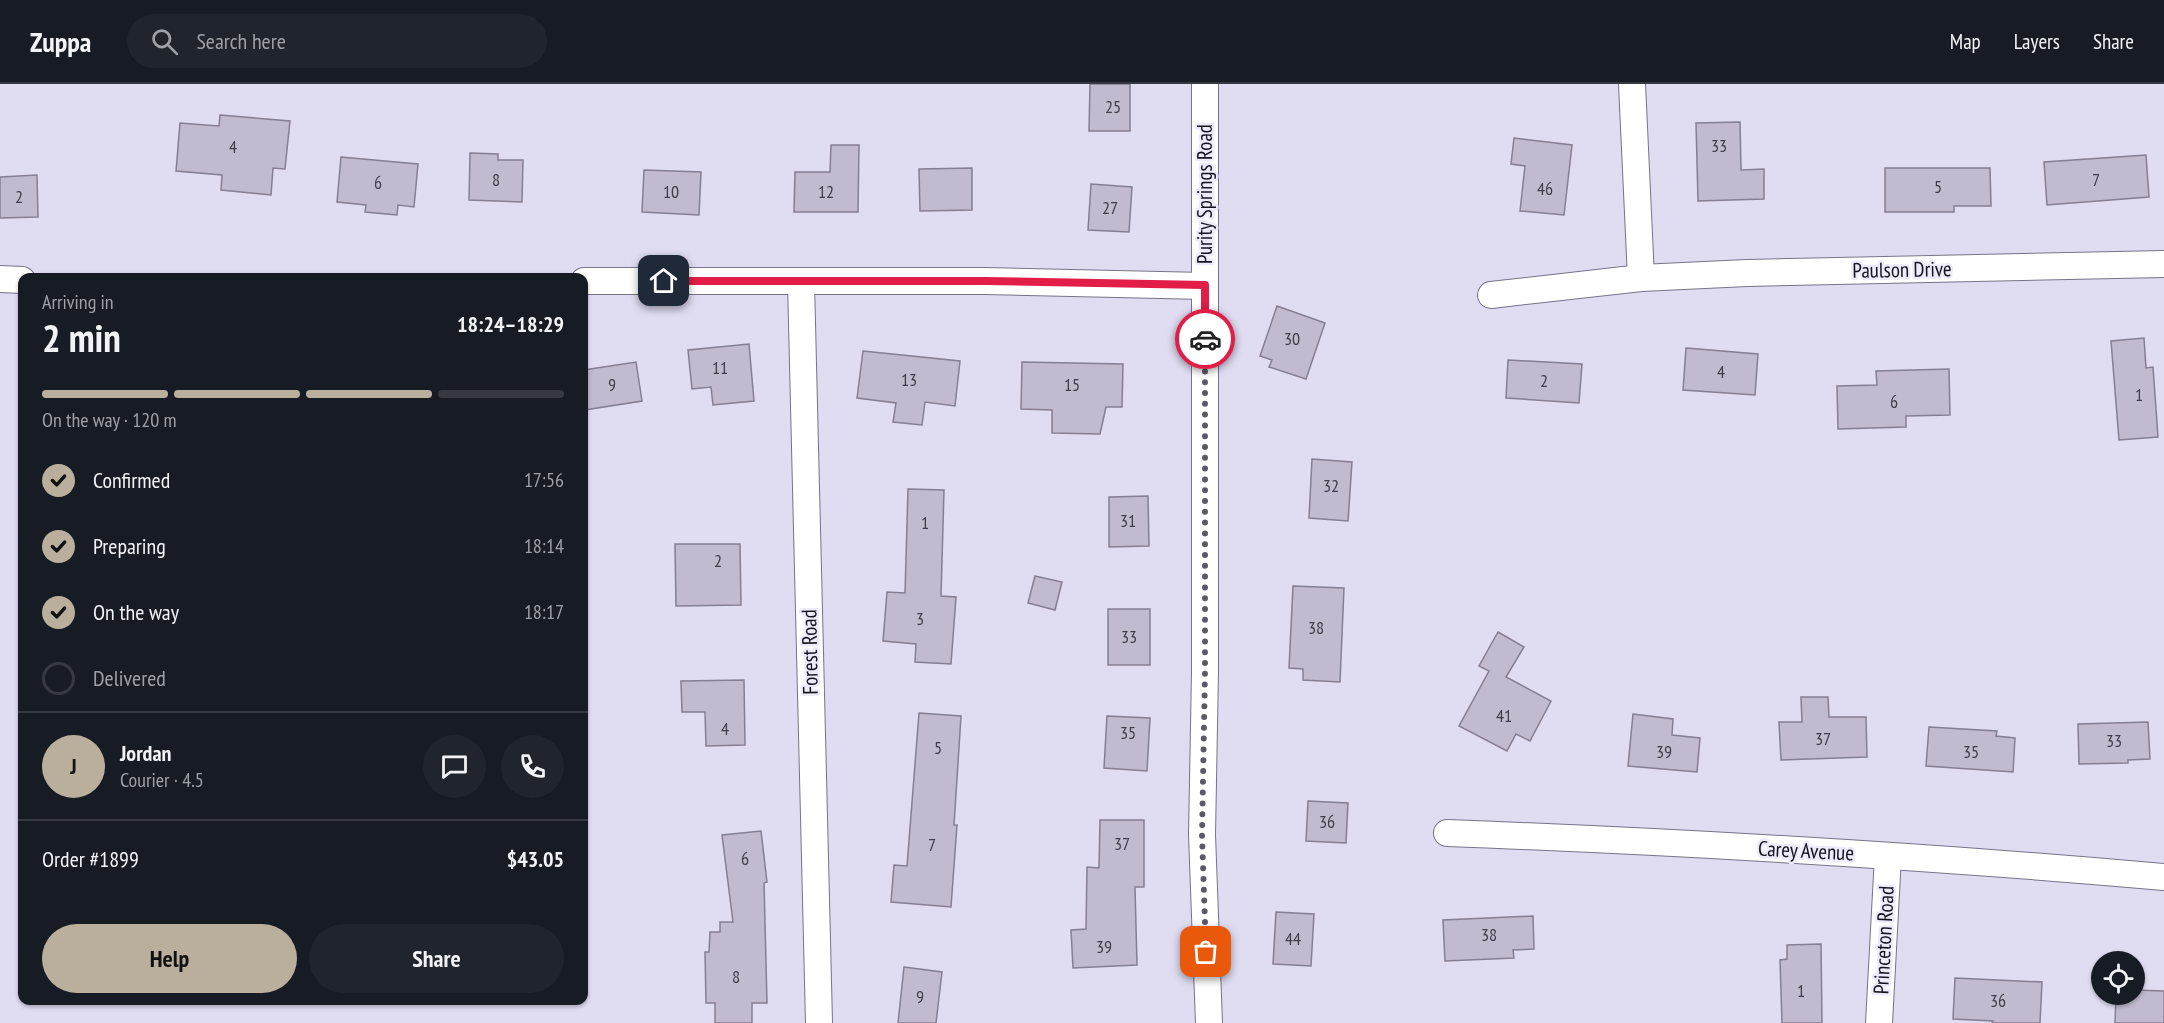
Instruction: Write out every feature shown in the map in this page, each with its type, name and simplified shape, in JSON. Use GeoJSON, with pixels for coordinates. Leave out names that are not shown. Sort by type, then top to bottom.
{"type":"FeatureCollection","features":[{"type":"Feature","properties":{"kind":"street","name":"Purity Springs Road"},"geometry":{"type":"LineString","coordinates":[[1205,84],[1205,671],[1202,835],[1209,1023]]}},
{"type":"Feature","properties":{"kind":"street"},"geometry":{"type":"LineString","coordinates":[[1632,84],[1641,278]]}},
{"type":"Feature","properties":{"kind":"street","name":"Paulson Drive"},"geometry":{"type":"LineString","coordinates":[[1491,295],[1641,278],[1747,273],[2164,264]]}},
{"type":"Feature","properties":{"kind":"street"},"geometry":{"type":"LineString","coordinates":[[0,279],[18,280]]}},
{"type":"Feature","properties":{"kind":"street"},"geometry":{"type":"LineString","coordinates":[[588,281],[985,281],[1205,285]]}},
{"type":"Feature","properties":{"kind":"street","name":"Forest Road"},"geometry":{"type":"LineString","coordinates":[[801,282],[819,1023]]}},
{"type":"Feature","properties":{"kind":"street","name":"Carey Avenue"},"geometry":{"type":"LineString","coordinates":[[1447,833],[1888,856],[2164,877]]}},
{"type":"Feature","properties":{"kind":"street","name":"Princeton Road"},"geometry":{"type":"LineString","coordinates":[[1880,1023],[1888,856]]}},
{"type":"Feature","properties":{"kind":"building"},"geometry":{"type":"Polygon","coordinates":[[[1090,84],[1130,84],[1130,131],[1089,131],[1090,84]]]}},
{"type":"Feature","properties":{"kind":"building"},"geometry":{"type":"Polygon","coordinates":[[[220,115],[290,121],[285,169],[273,168],[271,195],[221,190],[222,175],[176,171],[180,123],[219,126],[220,115]]]}},
{"type":"Feature","properties":{"kind":"building"},"geometry":{"type":"Polygon","coordinates":[[[1740,122],[1741,170],[1764,169],[1764,199],[1698,201],[1696,123],[1740,122]]]}},
{"type":"Feature","properties":{"kind":"building"},"geometry":{"type":"Polygon","coordinates":[[[1514,138],[1572,145],[1564,215],[1520,211],[1525,166],[1511,164],[1514,138]]]}},
{"type":"Feature","properties":{"kind":"building"},"geometry":{"type":"Polygon","coordinates":[[[831,145],[859,145],[858,212],[794,212],[795,172],[830,172],[831,145]]]}},
{"type":"Feature","properties":{"kind":"building"},"geometry":{"type":"Polygon","coordinates":[[[470,153],[498,154],[498,160],[523,160],[522,202],[469,200],[470,153]]]}},
{"type":"Feature","properties":{"kind":"building"},"geometry":{"type":"Polygon","coordinates":[[[2146,155],[2149,197],[2047,205],[2044,162],[2146,155]]]}},
{"type":"Feature","properties":{"kind":"building"},"geometry":{"type":"Polygon","coordinates":[[[341,157],[418,164],[414,207],[398,205],[397,215],[365,212],[366,205],[337,202],[341,157]]]}},
{"type":"Feature","properties":{"kind":"building"},"geometry":{"type":"Polygon","coordinates":[[[972,168],[972,210],[920,211],[919,169],[972,168]]]}},
{"type":"Feature","properties":{"kind":"building"},"geometry":{"type":"Polygon","coordinates":[[[1885,168],[1990,168],[1991,206],[1954,206],[1954,212],[1885,212],[1885,168]]]}},
{"type":"Feature","properties":{"kind":"building"},"geometry":{"type":"Polygon","coordinates":[[[644,170],[701,172],[699,215],[642,212],[644,170]]]}},
{"type":"Feature","properties":{"kind":"building"},"geometry":{"type":"Polygon","coordinates":[[[37,175],[38,217],[0,218],[0,177],[37,175]]]}},
{"type":"Feature","properties":{"kind":"building"},"geometry":{"type":"Polygon","coordinates":[[[1091,184],[1132,187],[1129,232],[1088,230],[1091,184]]]}},
{"type":"Feature","properties":{"kind":"building"},"geometry":{"type":"Polygon","coordinates":[[[1277,306],[1325,323],[1306,379],[1269,367],[1272,360],[1260,356],[1277,306]]]}},
{"type":"Feature","properties":{"kind":"building"},"geometry":{"type":"Polygon","coordinates":[[[2144,338],[2146,368],[2153,367],[2158,437],[2119,440],[2111,341],[2144,338]]]}},
{"type":"Feature","properties":{"kind":"building"},"geometry":{"type":"Polygon","coordinates":[[[749,344],[754,401],[713,405],[711,387],[692,389],[688,350],[749,344]]]}},
{"type":"Feature","properties":{"kind":"building"},"geometry":{"type":"Polygon","coordinates":[[[1686,348],[1758,354],[1755,395],[1683,390],[1686,348]]]}},
{"type":"Feature","properties":{"kind":"building"},"geometry":{"type":"Polygon","coordinates":[[[863,351],[960,361],[955,406],[925,402],[922,425],[893,422],[896,403],[857,398],[863,351]]]}},
{"type":"Feature","properties":{"kind":"building"},"geometry":{"type":"Polygon","coordinates":[[[1508,360],[1582,364],[1579,403],[1506,398],[1508,360]]]}},
{"type":"Feature","properties":{"kind":"building"},"geometry":{"type":"Polygon","coordinates":[[[636,362],[642,401],[588,409],[588,369],[636,362]]]}},
{"type":"Feature","properties":{"kind":"building"},"geometry":{"type":"Polygon","coordinates":[[[1022,362],[1123,364],[1122,407],[1106,407],[1100,434],[1052,433],[1052,410],[1021,409],[1022,362]]]}},
{"type":"Feature","properties":{"kind":"building"},"geometry":{"type":"Polygon","coordinates":[[[1949,369],[1950,415],[1906,416],[1906,427],[1838,429],[1837,386],[1877,385],[1876,371],[1949,369]]]}},
{"type":"Feature","properties":{"kind":"building"},"geometry":{"type":"Polygon","coordinates":[[[1312,459],[1352,462],[1348,521],[1309,518],[1312,459]]]}},
{"type":"Feature","properties":{"kind":"building"},"geometry":{"type":"Polygon","coordinates":[[[908,489],[944,490],[941,596],[956,597],[951,664],[915,662],[916,644],[883,641],[887,592],[905,593],[908,489]]]}},
{"type":"Feature","properties":{"kind":"building"},"geometry":{"type":"Polygon","coordinates":[[[1148,496],[1149,546],[1109,547],[1109,497],[1148,496]]]}},
{"type":"Feature","properties":{"kind":"building"},"geometry":{"type":"Polygon","coordinates":[[[675,544],[740,544],[741,605],[676,606],[675,544]]]}},
{"type":"Feature","properties":{"kind":"building"},"geometry":{"type":"Polygon","coordinates":[[[1035,576],[1062,582],[1055,610],[1028,603],[1035,576]]]}},
{"type":"Feature","properties":{"kind":"building"},"geometry":{"type":"Polygon","coordinates":[[[1293,586],[1344,588],[1340,682],[1303,680],[1303,669],[1289,668],[1293,586]]]}},
{"type":"Feature","properties":{"kind":"building"},"geometry":{"type":"Polygon","coordinates":[[[1108,609],[1150,609],[1150,665],[1108,665],[1108,609]]]}},
{"type":"Feature","properties":{"kind":"building"},"geometry":{"type":"Polygon","coordinates":[[[1498,632],[1524,647],[1506,677],[1551,701],[1530,741],[1516,734],[1507,751],[1459,726],[1489,671],[1479,666],[1498,632]]]}},
{"type":"Feature","properties":{"kind":"building"},"geometry":{"type":"Polygon","coordinates":[[[744,680],[745,745],[706,746],[705,712],[682,712],[681,681],[744,680]]]}},
{"type":"Feature","properties":{"kind":"building"},"geometry":{"type":"Polygon","coordinates":[[[1801,697],[1828,697],[1829,717],[1866,717],[1867,757],[1781,760],[1779,722],[1802,722],[1801,697]]]}},
{"type":"Feature","properties":{"kind":"building"},"geometry":{"type":"Polygon","coordinates":[[[919,713],[961,716],[951,907],[891,902],[894,865],[907,866],[919,713]]]}},
{"type":"Feature","properties":{"kind":"building"},"geometry":{"type":"Polygon","coordinates":[[[1633,714],[1673,719],[1672,735],[1700,738],[1697,772],[1628,766],[1633,714]]]}},
{"type":"Feature","properties":{"kind":"building"},"geometry":{"type":"Polygon","coordinates":[[[1107,716],[1150,718],[1147,771],[1104,768],[1107,716]]]}},
{"type":"Feature","properties":{"kind":"building"},"geometry":{"type":"Polygon","coordinates":[[[2148,722],[2150,759],[2128,760],[2128,763],[2079,764],[2078,724],[2148,722]]]}},
{"type":"Feature","properties":{"kind":"building"},"geometry":{"type":"Polygon","coordinates":[[[1929,727],[1997,731],[1996,736],[2015,738],[2013,772],[1926,766],[1929,727]]]}},
{"type":"Feature","properties":{"kind":"building"},"geometry":{"type":"Polygon","coordinates":[[[1308,801],[1348,803],[1346,843],[1306,841],[1308,801]]]}},
{"type":"Feature","properties":{"kind":"building"},"geometry":{"type":"Polygon","coordinates":[[[1100,820],[1144,820],[1144,887],[1135,887],[1137,965],[1073,968],[1071,930],[1086,929],[1087,867],[1099,868],[1100,820]]]}},
{"type":"Feature","properties":{"kind":"building"},"geometry":{"type":"Polygon","coordinates":[[[761,831],[767,882],[764,883],[767,1003],[752,1003],[752,1023],[715,1023],[715,1003],[706,1003],[705,952],[709,952],[710,932],[720,932],[720,922],[733,922],[722,835],[761,831]]]}},
{"type":"Feature","properties":{"kind":"building"},"geometry":{"type":"Polygon","coordinates":[[[1276,912],[1314,914],[1311,966],[1273,964],[1276,912]]]}},
{"type":"Feature","properties":{"kind":"building"},"geometry":{"type":"Polygon","coordinates":[[[1533,916],[1534,949],[1513,950],[1514,958],[1445,961],[1443,920],[1533,916]]]}},
{"type":"Feature","properties":{"kind":"building"},"geometry":{"type":"Polygon","coordinates":[[[1821,944],[1822,1023],[1782,1023],[1780,960],[1787,959],[1787,945],[1821,944]]]}},
{"type":"Feature","properties":{"kind":"building"},"geometry":{"type":"Polygon","coordinates":[[[904,967],[942,972],[936,1023],[898,1023],[904,967]]]}},
{"type":"Feature","properties":{"kind":"building"},"geometry":{"type":"Polygon","coordinates":[[[1955,978],[2042,982],[2040,1023],[1992,1023],[1993,1021],[1953,1019],[1955,978]]]}},
{"type":"Feature","properties":{"kind":"building"},"geometry":{"type":"Polygon","coordinates":[[[2145,990],[2164,991],[2164,1023],[2115,1023],[2116,1005],[2145,1005],[2145,990]]]}},
{"type":"Feature","properties":{"kind":"way so far"},"geometry":{"type":"LineString","coordinates":[[1205,339],[1205,671],[1202,835],[1206,952]]}},
{"type":"Feature","properties":{"kind":"route"},"geometry":{"type":"LineString","coordinates":[[664,281],[985,281],[1205,285],[1205,339]]}}]}
